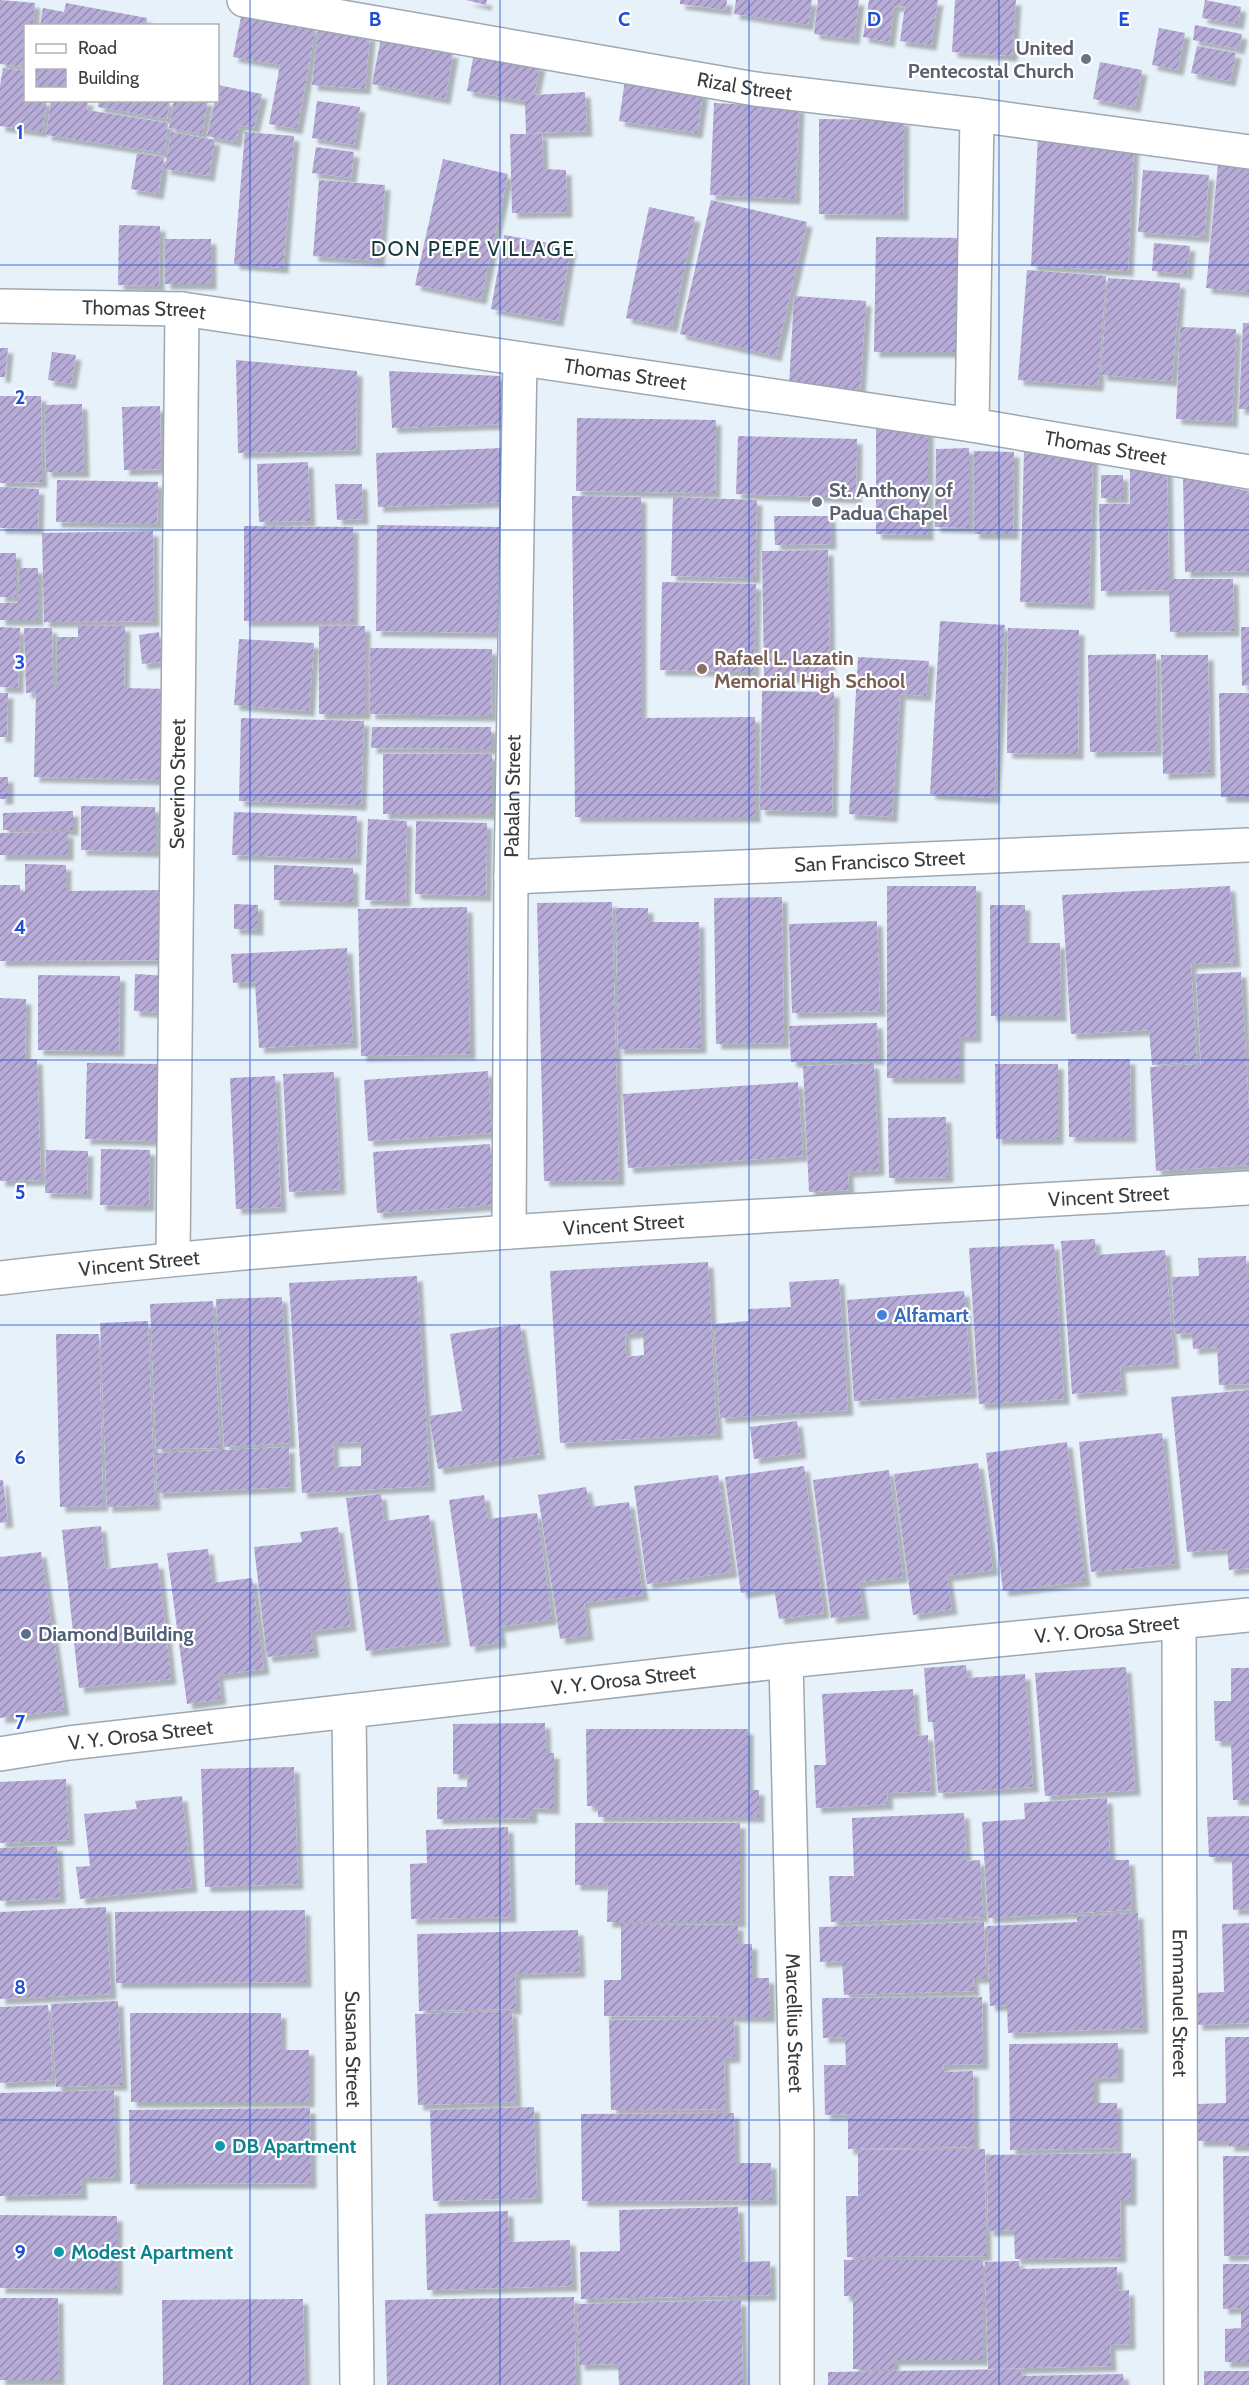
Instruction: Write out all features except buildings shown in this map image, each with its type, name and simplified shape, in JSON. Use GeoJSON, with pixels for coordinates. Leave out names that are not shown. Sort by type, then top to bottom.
{"type":"FeatureCollection","features":[{"type":"Feature","properties":{"kind":"street","name":"Rizal Street"},"geometry":{"type":"LineString","coordinates":[[244,0],[755,89],[977,115],[1249,152]]}},
{"type":"Feature","properties":{"kind":"street"},"geometry":{"type":"LineString","coordinates":[[972,425],[977,115]]}},
{"type":"Feature","properties":{"kind":"street","name":"Thomas Street"},"geometry":{"type":"LineString","coordinates":[[0,306],[182,309],[972,425],[1249,472]]}},
{"type":"Feature","properties":{"kind":"street","name":"Severino Street"},"geometry":{"type":"LineString","coordinates":[[173,1258],[182,309]]}},
{"type":"Feature","properties":{"kind":"street","name":"Pabalan Street"},"geometry":{"type":"LineString","coordinates":[[509,1232],[511,877],[520,359]]}},
{"type":"Feature","properties":{"kind":"street","name":"San Francisco Street"},"geometry":{"type":"LineString","coordinates":[[511,877],[1249,845]]}},
{"type":"Feature","properties":{"kind":"street","name":"Vincent Street"},"geometry":{"type":"LineString","coordinates":[[0,1278],[173,1258],[509,1232],[1249,1188]]}},
{"type":"Feature","properties":{"kind":"street","name":"V. Y. Orosa Street"},"geometry":{"type":"LineString","coordinates":[[0,1754],[69,1743],[786,1661],[1249,1615]]}},
{"type":"Feature","properties":{"kind":"street","name":"Emmanuel Street"},"geometry":{"type":"LineString","coordinates":[[1179,1622],[1181,2385]]}},
{"type":"Feature","properties":{"kind":"street","name":"Marcellius Street"},"geometry":{"type":"LineString","coordinates":[[786,1661],[797,2131],[797,2385]]}},
{"type":"Feature","properties":{"kind":"street","name":"Susana Street"},"geometry":{"type":"LineString","coordinates":[[349,1711],[357,2385]]}},
{"type":"Feature","properties":{"kind":"place","name":"United Pentecostal Church"},"geometry":{"type":"Point","coordinates":[1086,59]}},
{"type":"Feature","properties":{"kind":"place","name":"St. Anthony of Padua Chapel"},"geometry":{"type":"Point","coordinates":[817,502]}},
{"type":"Feature","properties":{"kind":"place","name":"Rafael L. Lazatin Memorial High School"},"geometry":{"type":"Point","coordinates":[702,669]}},
{"type":"Feature","properties":{"kind":"place","name":"Alfamart"},"geometry":{"type":"Point","coordinates":[882,1315]}},
{"type":"Feature","properties":{"kind":"place","name":"Diamond Building"},"geometry":{"type":"Point","coordinates":[26,1634]}},
{"type":"Feature","properties":{"kind":"place","name":"DB Apartment"},"geometry":{"type":"Point","coordinates":[220,2146]}},
{"type":"Feature","properties":{"kind":"place","name":"Modest Apartment"},"geometry":{"type":"Point","coordinates":[59,2252]}},
{"type":"Feature","properties":{"kind":"district","name":"DON PEPE VILLAGE"},"geometry":{"type":"Point","coordinates":[473,248]}}]}
